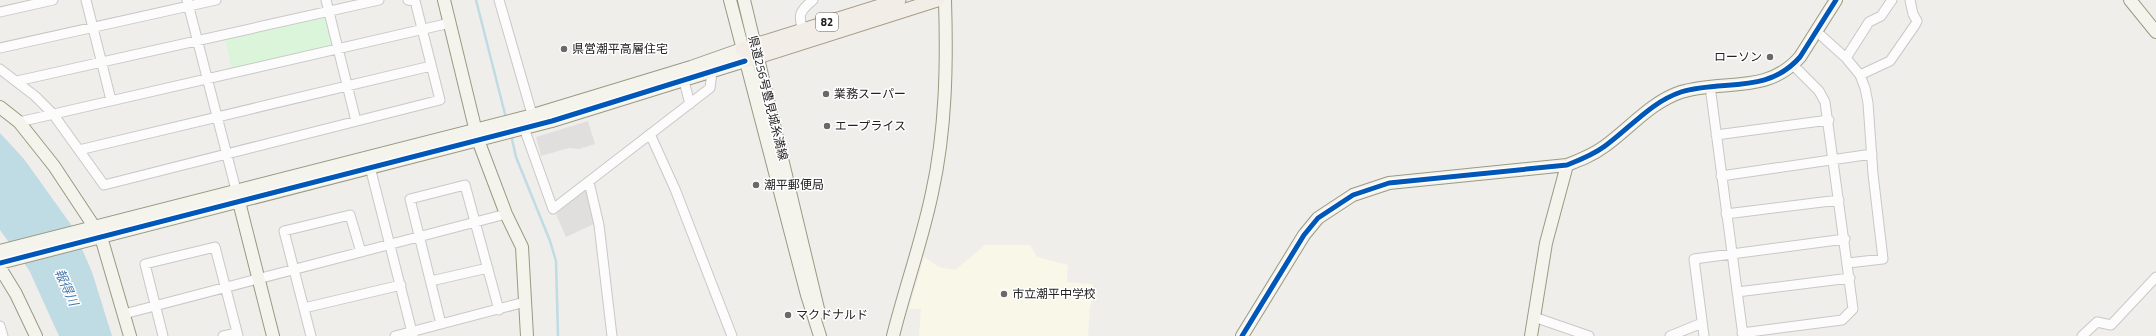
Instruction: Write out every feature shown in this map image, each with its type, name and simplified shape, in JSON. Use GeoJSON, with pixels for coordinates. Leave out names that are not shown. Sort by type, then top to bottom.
{"type":"FeatureCollection","features":[{"type":"Feature","properties":{"kind":"main road","name":"82"},"geometry":{"type":"LineString","coordinates":[[744,55],[804,35],[899,0]]}},
{"type":"Feature","properties":{"kind":"main road","name":"82"},"geometry":{"type":"LineString","coordinates":[[804,35],[937,0]]}},
{"type":"Feature","properties":{"kind":"street"},"geometry":{"type":"LineString","coordinates":[[0,12],[52,0]]}},
{"type":"Feature","properties":{"kind":"street"},"geometry":{"type":"LineString","coordinates":[[86,0],[111,100]]}},
{"type":"Feature","properties":{"kind":"street"},"geometry":{"type":"LineString","coordinates":[[0,48],[93,28],[188,3],[216,0]]}},
{"type":"Feature","properties":{"kind":"street"},"geometry":{"type":"LineString","coordinates":[[326,0],[356,121]]}},
{"type":"Feature","properties":{"kind":"street"},"geometry":{"type":"LineString","coordinates":[[17,81],[198,42],[379,0]]}},
{"type":"Feature","properties":{"kind":"street"},"geometry":{"type":"LineString","coordinates":[[0,69],[17,81],[53,114],[104,185],[440,100],[415,1],[408,0]]}},
{"type":"Feature","properties":{"kind":"street"},"geometry":{"type":"LineString","coordinates":[[444,0],[477,135],[506,214],[522,247],[527,336]]}},
{"type":"Feature","properties":{"kind":"street"},"geometry":{"type":"LineString","coordinates":[[499,0],[526,123],[553,209],[710,88],[712,72]]}},
{"type":"Feature","properties":{"kind":"street","name":"県道256号豊見城糸満線"},"geometry":{"type":"LineString","coordinates":[[730,0],[807,295],[820,336]]}},
{"type":"Feature","properties":{"kind":"street","name":"県道256号豊見城糸満線"},"geometry":{"type":"LineString","coordinates":[[744,0],[816,294],[823,336]]}},
{"type":"Feature","properties":{"kind":"street"},"geometry":{"type":"LineString","coordinates":[[804,35],[800,14],[802,9],[813,0]]}},
{"type":"Feature","properties":{"kind":"street"},"geometry":{"type":"LineString","coordinates":[[893,336],[927,213],[938,163],[943,115],[946,35],[945,0]]}},
{"type":"Feature","properties":{"kind":"street"},"geometry":{"type":"LineString","coordinates":[[1242,336],[1304,235],[1318,218],[1353,195],[1389,183],[1567,165],[1584,159],[1604,147],[1650,108],[1680,92],[1710,86],[1764,81],[1793,65],[1836,0]]}},
{"type":"Feature","properties":{"kind":"street"},"geometry":{"type":"LineString","coordinates":[[1846,58],[1869,22],[1881,16],[1892,0]]}},
{"type":"Feature","properties":{"kind":"street"},"geometry":{"type":"LineString","coordinates":[[1860,75],[1890,61],[1915,25],[1917,21],[1912,14],[1910,0]]}},
{"type":"Feature","properties":{"kind":"street"},"geometry":{"type":"LineString","coordinates":[[2130,0],[2156,32]]}},
{"type":"Feature","properties":{"kind":"street"},"geometry":{"type":"LineString","coordinates":[[188,3],[273,336]]}},
{"type":"Feature","properties":{"kind":"street"},"geometry":{"type":"LineString","coordinates":[[19,122],[450,23]]}},
{"type":"Feature","properties":{"kind":"street"},"geometry":{"type":"LineString","coordinates":[[1816,31],[1846,58],[1860,75],[1868,103],[1883,259],[1848,263]]}},
{"type":"Feature","properties":{"kind":"street"},"geometry":{"type":"LineString","coordinates":[[526,123],[684,70],[744,55]]}},
{"type":"Feature","properties":{"kind":"street"},"geometry":{"type":"LineString","coordinates":[[35,336],[2,259],[83,235],[239,202],[370,167],[494,130],[526,123],[684,81],[712,72],[744,55]]}},
{"type":"Feature","properties":{"kind":"street"},"geometry":{"type":"LineString","coordinates":[[1710,86],[1743,334],[1842,320],[1850,314],[1854,305],[1826,102],[1819,91],[1793,65]]}},
{"type":"Feature","properties":{"kind":"street"},"geometry":{"type":"LineString","coordinates":[[79,150],[431,66]]}},
{"type":"Feature","properties":{"kind":"street"},"geometry":{"type":"LineString","coordinates":[[684,81],[690,104]]}},
{"type":"Feature","properties":{"kind":"street"},"geometry":{"type":"LineString","coordinates":[[0,107],[19,122],[67,182],[98,232],[130,336]]}},
{"type":"Feature","properties":{"kind":"street"},"geometry":{"type":"LineString","coordinates":[[1716,135],[1829,120]]}},
{"type":"Feature","properties":{"kind":"street"},"geometry":{"type":"LineString","coordinates":[[650,134],[675,189],[732,336]]}},
{"type":"Feature","properties":{"kind":"street"},"geometry":{"type":"LineString","coordinates":[[98,232],[236,190],[477,135]]}},
{"type":"Feature","properties":{"kind":"street"},"geometry":{"type":"LineString","coordinates":[[1721,176],[1872,154]]}},
{"type":"Feature","properties":{"kind":"street"},"geometry":{"type":"LineString","coordinates":[[1531,336],[1546,243],[1567,165]]}},
{"type":"Feature","properties":{"kind":"street"},"geometry":{"type":"LineString","coordinates":[[370,167],[401,285],[412,334]]}},
{"type":"Feature","properties":{"kind":"street"},"geometry":{"type":"LineString","coordinates":[[589,182],[599,225],[612,336]]}},
{"type":"Feature","properties":{"kind":"street"},"geometry":{"type":"LineString","coordinates":[[441,324],[410,199],[465,184],[499,310]]}},
{"type":"Feature","properties":{"kind":"street"},"geometry":{"type":"LineString","coordinates":[[1726,214],[1839,200]]}},
{"type":"Feature","properties":{"kind":"street"},"geometry":{"type":"LineString","coordinates":[[124,314],[506,214]]}},
{"type":"Feature","properties":{"kind":"street"},"geometry":{"type":"LineString","coordinates":[[311,336],[284,231],[350,215],[361,252]]}},
{"type":"Feature","properties":{"kind":"street"},"geometry":{"type":"LineString","coordinates":[[1704,336],[1694,259],[1845,239]]}},
{"type":"Feature","properties":{"kind":"street"},"geometry":{"type":"LineString","coordinates":[[163,336],[145,264],[215,247],[227,287],[238,334],[223,336]]}},
{"type":"Feature","properties":{"kind":"street"},"geometry":{"type":"LineString","coordinates":[[431,281],[488,268]]}},
{"type":"Feature","properties":{"kind":"street"},"geometry":{"type":"LineString","coordinates":[[2082,336],[2097,322],[2111,325],[2156,277]]}},
{"type":"Feature","properties":{"kind":"street"},"geometry":{"type":"LineString","coordinates":[[1737,292],[1850,278]]}},
{"type":"Feature","properties":{"kind":"street"},"geometry":{"type":"LineString","coordinates":[[304,308],[401,285]]}},
{"type":"Feature","properties":{"kind":"street"},"geometry":{"type":"LineString","coordinates":[[396,336],[412,334],[441,324],[525,302]]}},
{"type":"Feature","properties":{"kind":"street"},"geometry":{"type":"LineString","coordinates":[[1534,317],[1589,336]]}},
{"type":"Feature","properties":{"kind":"street"},"geometry":{"type":"LineString","coordinates":[[1670,336],[1702,323]]}},
{"type":"Feature","properties":{"kind":"street"},"geometry":{"type":"LineString","coordinates":[[0,326],[2,336]]}},
{"type":"Feature","properties":{"kind":"shaded area"},"geometry":{"type":"Polygon","coordinates":[[[588,121],[595,144],[579,149],[569,148],[541,156],[536,137],[588,121]]]}},
{"type":"Feature","properties":{"kind":"shaded area"},"geometry":{"type":"Polygon","coordinates":[[[585,189],[588,191],[594,224],[566,237],[556,214],[585,189]]]}},
{"type":"Feature","properties":{"kind":"shaded area","name":"市立潮平中学校"},"geometry":{"type":"Polygon","coordinates":[[[985,245],[1030,245],[1037,257],[1068,265],[1067,282],[1092,284],[1095,290],[1090,307],[1088,336],[919,336],[921,309],[909,309],[924,257],[939,267],[955,270],[985,245]]]}},
{"type":"Feature","properties":{"kind":"green space"},"geometry":{"type":"Polygon","coordinates":[[[326,15],[335,45],[232,69],[225,39],[326,15]]]}},
{"type":"Feature","properties":{"kind":"water","name":"報得川"},"geometry":{"type":"Polygon","coordinates":[[[0,133],[24,159],[72,226],[92,272],[112,336],[59,336],[29,270],[0,230],[0,133]]]}},
{"type":"Feature","properties":{"kind":"waterway"},"geometry":{"type":"LineString","coordinates":[[476,0],[506,118]]}},
{"type":"Feature","properties":{"kind":"waterway"},"geometry":{"type":"LineString","coordinates":[[511,135],[516,157],[550,241],[556,261],[558,336]]}},
{"type":"Feature","properties":{"kind":"cycle path"},"geometry":{"type":"LineString","coordinates":[[1242,336],[1304,235],[1318,218],[1353,195],[1389,183],[1567,165],[1577,161],[1600,149],[1650,109],[1670,96],[1697,88],[1744,84],[1759,81],[1773,77],[1787,69],[1800,57],[1836,0]]}},
{"type":"Feature","properties":{"kind":"cycle path"},"geometry":{"type":"LineString","coordinates":[[0,263],[552,121],[745,61]]}},
{"type":"Feature","properties":{"kind":"place","name":"県営潮平高層住宅"},"geometry":{"type":"Point","coordinates":[564,49]}},
{"type":"Feature","properties":{"kind":"place","name":"ローソン"},"geometry":{"type":"Point","coordinates":[1770,57]}},
{"type":"Feature","properties":{"kind":"place","name":"業務スーパー"},"geometry":{"type":"Point","coordinates":[826,94]}},
{"type":"Feature","properties":{"kind":"place","name":"エープライス"},"geometry":{"type":"Point","coordinates":[827,126]}},
{"type":"Feature","properties":{"kind":"place","name":"潮平郵便局"},"geometry":{"type":"Point","coordinates":[756,185]}},
{"type":"Feature","properties":{"kind":"place","name":"市立潮平中学校"},"geometry":{"type":"Point","coordinates":[1004,294]}},
{"type":"Feature","properties":{"kind":"place","name":"マクドナルド"},"geometry":{"type":"Point","coordinates":[788,315]}}]}
